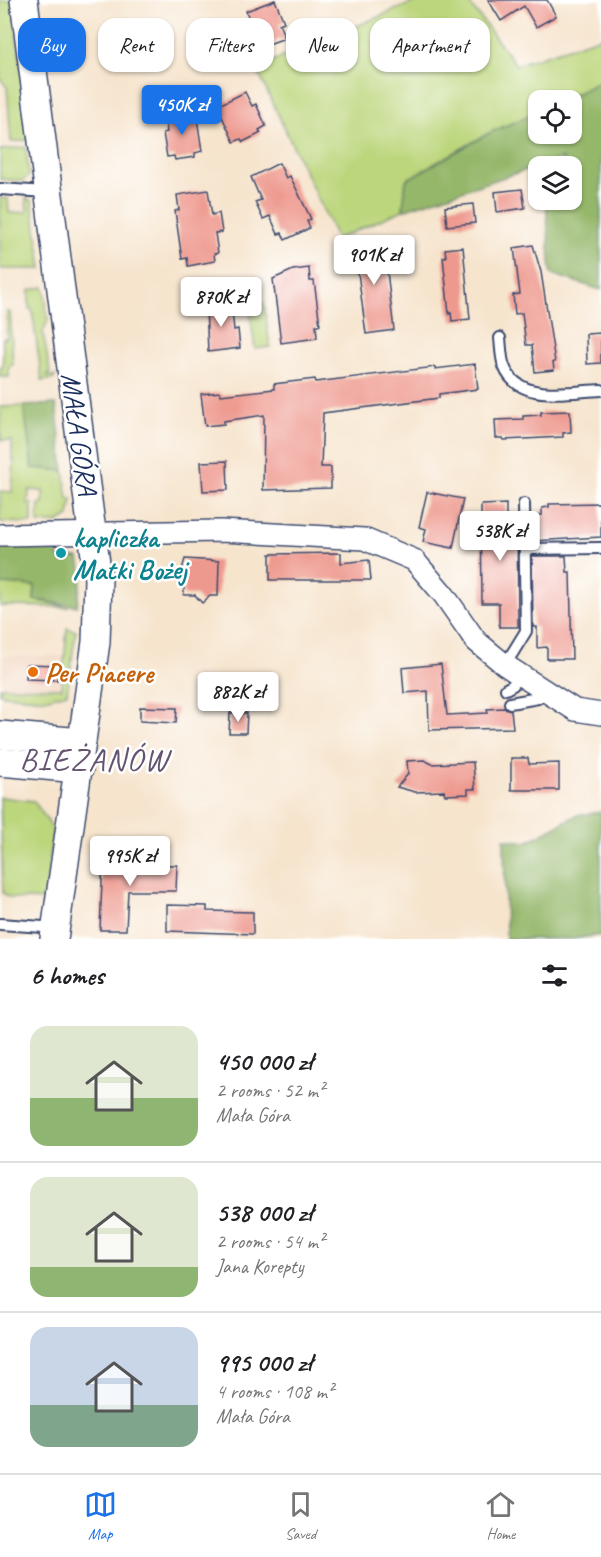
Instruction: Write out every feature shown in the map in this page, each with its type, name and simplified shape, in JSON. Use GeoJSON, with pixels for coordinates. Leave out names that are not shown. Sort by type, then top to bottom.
{"type":"FeatureCollection","features":[{"type":"Feature","properties":{"kind":"street","name":"MAŁA GÓRA"},"geometry":{"type":"LineString","coordinates":[[24,0],[98,579],[96,638],[54,939]]}},
{"type":"Feature","properties":{"kind":"street"},"geometry":{"type":"LineString","coordinates":[[0,534],[364,539],[414,560],[444,594],[476,641],[510,676],[546,692],[575,710],[601,714]]}},
{"type":"Feature","properties":{"kind":"street"},"geometry":{"type":"LineString","coordinates":[[0,735],[82,742]]}},
{"type":"Feature","properties":{"kind":"street"},"geometry":{"type":"LineString","coordinates":[[0,762],[79,769]]}},
{"type":"Feature","properties":{"kind":"lane"},"geometry":{"type":"LineString","coordinates":[[0,189],[48,192]]}},
{"type":"Feature","properties":{"kind":"lane"},"geometry":{"type":"LineString","coordinates":[[500,338],[504,366],[516,384],[537,392],[601,390]]}},
{"type":"Feature","properties":{"kind":"lane"},"geometry":{"type":"LineString","coordinates":[[510,676],[526,631],[524,504]]}},
{"type":"Feature","properties":{"kind":"lane"},"geometry":{"type":"LineString","coordinates":[[525,549],[601,548]]}},
{"type":"Feature","properties":{"kind":"lane"},"geometry":{"type":"LineString","coordinates":[[510,703],[538,698],[546,692]]}},
{"type":"Feature","properties":{"kind":"lane"},"geometry":{"type":"LineString","coordinates":[[0,924],[43,927],[54,939]]}},
{"type":"Feature","properties":{"kind":"shaded area"},"geometry":{"type":"Polygon","coordinates":[[[3,656],[65,656],[62,688],[2,687],[3,656]]]}},
{"type":"Feature","properties":{"kind":"green space"},"geometry":{"type":"Polygon","coordinates":[[[0,0],[13,0],[18,44],[18,72],[21,72],[29,140],[11,142],[7,87],[0,79],[0,0]]]}},
{"type":"Feature","properties":{"kind":"green space"},"geometry":{"type":"Polygon","coordinates":[[[419,0],[467,0],[481,18],[376,18],[419,0]]]}},
{"type":"Feature","properties":{"kind":"green space"},"geometry":{"type":"Polygon","coordinates":[[[370,20],[370,72],[490,72],[490,31],[516,65],[601,37],[601,81],[582,90],[528,90],[528,116],[491,132],[406,180],[403,210],[337,239],[258,72],[274,72],[274,60],[286,55],[286,72],[358,72],[358,25],[370,20]]]}},
{"type":"Feature","properties":{"kind":"green space"},"geometry":{"type":"Polygon","coordinates":[[[601,81],[601,290],[551,274],[547,210],[582,210],[582,156],[528,156],[528,169],[403,210],[406,180],[491,132],[528,116],[528,144],[582,144],[582,90],[601,81]]]}},
{"type":"Feature","properties":{"kind":"green space"},"geometry":{"type":"Polygon","coordinates":[[[26,147],[29,176],[22,181],[0,179],[0,150],[26,147]]]}},
{"type":"Feature","properties":{"kind":"green space"},"geometry":{"type":"Polygon","coordinates":[[[0,198],[8,198],[9,213],[27,212],[26,198],[32,201],[42,269],[0,269],[0,198]]]}},
{"type":"Feature","properties":{"kind":"green space"},"geometry":{"type":"Polygon","coordinates":[[[44,287],[48,320],[43,332],[50,372],[47,376],[55,376],[54,379],[42,381],[32,309],[29,309],[29,290],[44,287]]]}},
{"type":"Feature","properties":{"kind":"green space"},"geometry":{"type":"Polygon","coordinates":[[[264,303],[270,347],[255,349],[249,305],[264,303]]]}},
{"type":"Feature","properties":{"kind":"green space"},"geometry":{"type":"Polygon","coordinates":[[[7,312],[10,312],[13,365],[9,366],[9,377],[0,377],[0,367],[3,367],[3,338],[7,338],[7,312]]]}},
{"type":"Feature","properties":{"kind":"green space"},"geometry":{"type":"Polygon","coordinates":[[[56,404],[64,471],[32,468],[24,406],[56,404]]]}},
{"type":"Feature","properties":{"kind":"green space"},"geometry":{"type":"Polygon","coordinates":[[[24,406],[32,467],[64,471],[68,499],[72,499],[69,516],[57,523],[38,523],[39,504],[43,504],[43,491],[29,490],[28,504],[32,504],[32,523],[0,522],[0,491],[12,492],[14,459],[12,459],[12,441],[1,440],[0,407],[24,406]]]}},
{"type":"Feature","properties":{"kind":"green space"},"geometry":{"type":"Polygon","coordinates":[[[0,546],[58,546],[58,557],[79,558],[82,575],[77,606],[34,600],[35,586],[0,584],[0,546]]]}},
{"type":"Feature","properties":{"kind":"green space"},"geometry":{"type":"Polygon","coordinates":[[[0,584],[35,586],[34,600],[68,607],[0,606],[0,584]]]}},
{"type":"Feature","properties":{"kind":"green space"},"geometry":{"type":"Polygon","coordinates":[[[67,628],[76,631],[67,693],[45,699],[0,694],[0,687],[62,688],[67,628]]]}},
{"type":"Feature","properties":{"kind":"green space"},"geometry":{"type":"Polygon","coordinates":[[[0,797],[34,801],[53,829],[45,900],[10,898],[3,893],[0,797]]]}},
{"type":"Feature","properties":{"kind":"green space"},"geometry":{"type":"Polygon","coordinates":[[[601,812],[601,935],[572,939],[506,939],[504,839],[527,842],[577,815],[601,812]]]}},
{"type":"Feature","properties":{"kind":"building"},"geometry":{"type":"Polygon","coordinates":[[[275,0],[284,22],[279,24],[285,38],[274,42],[274,18],[249,18],[246,11],[275,0]]]}},
{"type":"Feature","properties":{"kind":"building"},"geometry":{"type":"Polygon","coordinates":[[[488,0],[547,0],[556,16],[536,27],[524,6],[501,21],[488,0]]]}},
{"type":"Feature","properties":{"kind":"building"},"geometry":{"type":"Polygon","coordinates":[[[245,92],[252,106],[256,104],[266,126],[259,130],[261,133],[243,142],[241,139],[234,142],[217,106],[245,92]]]}},
{"type":"Feature","properties":{"kind":"building"},"geometry":{"type":"Polygon","coordinates":[[[196,112],[202,151],[195,153],[195,157],[175,160],[174,156],[167,157],[163,133],[167,132],[165,117],[196,112]]]}},
{"type":"Feature","properties":{"kind":"building"},"geometry":{"type":"Polygon","coordinates":[[[279,163],[286,178],[290,176],[311,219],[307,221],[310,228],[285,240],[282,233],[278,234],[270,216],[263,219],[255,202],[261,200],[251,177],[279,163]]]}},
{"type":"Feature","properties":{"kind":"building"},"geometry":{"type":"Polygon","coordinates":[[[522,189],[525,208],[497,212],[495,192],[522,189]]]}},
{"type":"Feature","properties":{"kind":"building"},"geometry":{"type":"Polygon","coordinates":[[[208,190],[212,215],[219,213],[222,232],[215,233],[218,253],[214,254],[215,261],[188,266],[187,258],[182,259],[175,211],[179,210],[177,195],[208,190]]]}},
{"type":"Feature","properties":{"kind":"building"},"geometry":{"type":"Polygon","coordinates":[[[473,204],[475,223],[447,226],[445,207],[473,204]]]}},
{"type":"Feature","properties":{"kind":"building"},"geometry":{"type":"Polygon","coordinates":[[[383,238],[394,330],[366,334],[354,242],[383,238]]]}},
{"type":"Feature","properties":{"kind":"building"},"geometry":{"type":"Polygon","coordinates":[[[533,245],[541,272],[555,362],[553,362],[554,370],[535,372],[532,345],[526,345],[522,313],[515,314],[513,295],[520,294],[514,248],[533,245]]]}},
{"type":"Feature","properties":{"kind":"building"},"geometry":{"type":"Polygon","coordinates":[[[463,247],[470,319],[452,321],[451,313],[449,314],[443,257],[446,257],[445,249],[463,247]]]}},
{"type":"Feature","properties":{"kind":"building"},"geometry":{"type":"Polygon","coordinates":[[[309,268],[310,281],[314,281],[320,325],[316,325],[317,338],[281,343],[273,279],[293,270],[309,268]]]}},
{"type":"Feature","properties":{"kind":"building"},"geometry":{"type":"Polygon","coordinates":[[[231,302],[234,330],[238,329],[240,348],[208,352],[206,306],[231,302]]]}},
{"type":"Feature","properties":{"kind":"building"},"geometry":{"type":"Polygon","coordinates":[[[601,333],[601,363],[587,364],[586,334],[601,333]]]}},
{"type":"Feature","properties":{"kind":"building"},"geometry":{"type":"Polygon","coordinates":[[[475,364],[478,389],[439,394],[439,398],[323,413],[321,467],[331,467],[331,488],[263,490],[264,415],[205,426],[201,394],[220,392],[221,395],[274,389],[274,384],[290,382],[315,379],[316,382],[475,364]]]}},
{"type":"Feature","properties":{"kind":"building"},"geometry":{"type":"Polygon","coordinates":[[[570,411],[571,432],[563,433],[563,437],[504,440],[496,438],[495,420],[523,419],[523,416],[541,415],[541,412],[570,411]]]}},
{"type":"Feature","properties":{"kind":"building"},"geometry":{"type":"Polygon","coordinates":[[[227,461],[228,490],[203,491],[201,462],[227,461]]]}},
{"type":"Feature","properties":{"kind":"building"},"geometry":{"type":"Polygon","coordinates":[[[427,492],[463,499],[453,548],[423,542],[426,529],[419,527],[427,492]]]}},
{"type":"Feature","properties":{"kind":"building"},"geometry":{"type":"Polygon","coordinates":[[[601,503],[601,537],[532,541],[532,516],[542,515],[542,508],[549,507],[549,504],[601,503]]]}},
{"type":"Feature","properties":{"kind":"building"},"geometry":{"type":"Polygon","coordinates":[[[506,504],[506,516],[517,516],[518,627],[499,627],[499,603],[482,603],[481,505],[506,504]]]}},
{"type":"Feature","properties":{"kind":"building"},"geometry":{"type":"Polygon","coordinates":[[[341,553],[341,563],[369,560],[371,580],[270,580],[270,554],[341,553]]]}},
{"type":"Feature","properties":{"kind":"building"},"geometry":{"type":"Polygon","coordinates":[[[532,556],[566,556],[567,572],[570,572],[572,659],[547,659],[547,647],[537,648],[537,627],[533,627],[532,556]]]}},
{"type":"Feature","properties":{"kind":"building"},"geometry":{"type":"Polygon","coordinates":[[[185,559],[219,561],[218,596],[210,596],[202,603],[195,595],[184,595],[184,585],[179,580],[185,559]]]}},
{"type":"Feature","properties":{"kind":"building"},"geometry":{"type":"Polygon","coordinates":[[[27,664],[57,665],[57,680],[26,679],[27,664]]]}},
{"type":"Feature","properties":{"kind":"building"},"geometry":{"type":"Polygon","coordinates":[[[441,664],[447,715],[488,713],[487,709],[504,708],[511,710],[513,728],[429,730],[428,691],[404,693],[402,668],[441,664]]]}},
{"type":"Feature","properties":{"kind":"building"},"geometry":{"type":"Polygon","coordinates":[[[140,707],[177,708],[176,723],[140,721],[140,707]]]}},
{"type":"Feature","properties":{"kind":"building"},"geometry":{"type":"Polygon","coordinates":[[[230,713],[247,713],[246,733],[229,733],[230,713]]]}},
{"type":"Feature","properties":{"kind":"building"},"geometry":{"type":"Polygon","coordinates":[[[511,758],[528,758],[529,764],[559,763],[559,790],[511,790],[511,758]]]}},
{"type":"Feature","properties":{"kind":"building"},"geometry":{"type":"Polygon","coordinates":[[[424,760],[432,764],[473,762],[475,789],[468,789],[468,794],[445,795],[444,791],[415,792],[397,787],[408,774],[407,761],[424,760]]]}},
{"type":"Feature","properties":{"kind":"building"},"geometry":{"type":"Polygon","coordinates":[[[103,856],[135,858],[135,864],[177,865],[176,891],[128,891],[126,930],[100,930],[103,856]]]}},
{"type":"Feature","properties":{"kind":"building"},"geometry":{"type":"Polygon","coordinates":[[[167,905],[207,906],[207,911],[253,912],[253,934],[167,931],[167,905]]]}},
{"type":"Feature","properties":{"kind":"place","name":"kapliczka Matki Bożej"},"geometry":{"type":"Point","coordinates":[61,553]}},
{"type":"Feature","properties":{"kind":"place","name":"Per Piacere"},"geometry":{"type":"Point","coordinates":[33,672]}},
{"type":"Feature","properties":{"kind":"district","name":"BIEŻANÓW"},"geometry":{"type":"Point","coordinates":[94,759]}}]}
